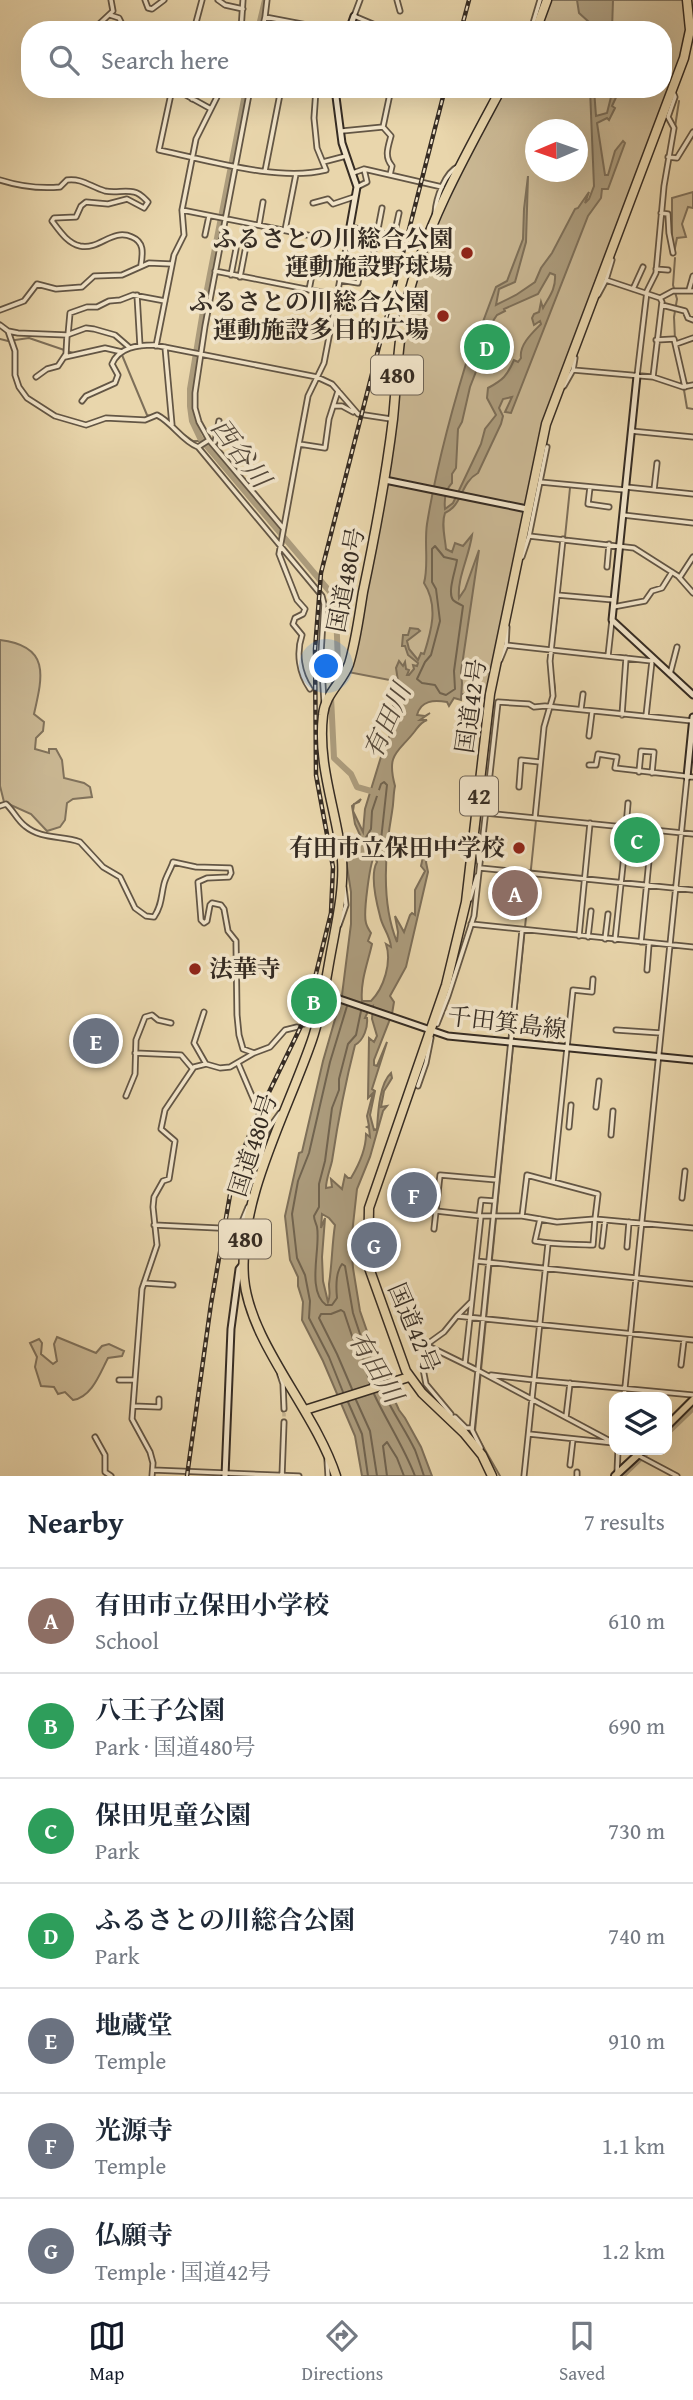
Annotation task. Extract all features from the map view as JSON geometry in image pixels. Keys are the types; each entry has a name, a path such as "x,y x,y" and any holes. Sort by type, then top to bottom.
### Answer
{"highway":[{"path":"537,21 547,0"},
{"name":"国道42号","path":"673,91 688,40 690,25 687,0"},
{"name":"国道480号","path":"336,1476 307,1409 272,1354 251,1310 246,1295 244,1251 254,1197 284,1109 313,1038 335,933 341,856 325,768 322,723 327,699 342,677 350,658 388,481 406,306 437,215 459,166 496,98"},
{"name":"国道42号","path":"492,1476 482,1455 452,1416 422,1393 408,1378 368,1265 367,1231 373,1192 446,985 466,902 495,666 539,453 554,401 670,98"},
{"path":"307,1409 408,1378"}],"main road":[{"path":"672,1421 693,1398"},
{"path":"616,1475 639,1455"}],"street":[{"path":"103,21 110,15 113,7 111,0"},
{"path":"145,0 148,8 152,9 164,0"},
{"path":"196,21 202,0"},
{"path":"218,0 225,5 243,9"},
{"path":"242,21 243,0"},
{"path":"263,21 268,0"},
{"path":"352,21 360,0"},
{"path":"397,0 400,11"},
{"path":"535,21 540,0"},
{"path":"110,15 120,21"},
{"path":"354,16 366,21"},
{"path":"264,17 285,21"},
{"path":"608,656 646,294 656,269 674,127 668,117 675,97 673,91"},
{"path":"170,98 159,149 265,171 297,173 326,170 317,148 314,98"},
{"path":"156,345 172,264 184,235 182,210 198,131 216,98"},
{"path":"248,98 215,271 195,408 209,440 283,529"},
{"path":"265,171 279,98"},
{"path":"310,689 299,668 302,635 293,624 295,618 303,614 305,609 297,600 280,560 280,544 309,396 324,363 356,196 357,187 340,131 336,98"},
{"path":"383,127 389,98"},
{"path":"192,99 211,109"},
{"path":"340,131 383,127"},
{"path":"383,127 391,136 387,151 392,166 390,175"},
{"path":"668,158 677,158 693,132"},
{"path":"323,162 346,156"},
{"path":"437,215 435,208 442,187 453,168 459,166"},
{"path":"353,173 364,169 442,187"},
{"path":"357,187 366,182 364,169"},
{"path":"285,230 297,173"},
{"path":"0,180 21,187 54,188 60,187 67,180 77,178 102,190 130,191 141,196 148,202 144,208 127,199 108,204 86,202 76,217 54,218 52,221 64,236 78,246 88,246 122,233 139,240 142,246 141,265"},
{"path":"313,203 328,199 333,204 356,196"},
{"path":"258,225 263,202"},
{"path":"373,255 382,208"},
{"path":"182,210 347,243"},
{"path":"350,227 394,236 399,213"},
{"path":"662,213 668,214 673,253"},
{"path":"205,235 209,215"},
{"path":"590,306 606,280 616,238"},
{"path":"231,275 236,249"},
{"path":"240,277 245,251"},
{"path":"340,280 358,284 362,261"},
{"path":"0,310 24,301 37,284 56,289 82,287 93,276 122,275 141,265 157,262 172,264"},
{"path":"309,290 314,264"},
{"path":"633,289 643,267"},
{"path":"656,269 668,270"},
{"path":"215,271 337,295"},
{"path":"606,280 660,298 673,291 691,290 693,276"},
{"path":"36,377 47,369 58,367 65,357 69,313 132,295 164,301"},
{"path":"137,295 140,346"},
{"path":"653,377 662,305 660,298"},
{"path":"662,305 685,311 688,318 693,320"},
{"path":"0,325 9,331 68,335 87,328 101,330 115,335 130,348"},
{"path":"9,331 15,351 15,375 19,387 27,398 55,416 86,425 106,418 145,420 156,414 198,447 324,599 321,690 327,699"},
{"path":"656,340 673,338 685,387"},
{"path":"676,344 693,338"},
{"path":"554,401 557,401 572,370 579,344 577,340"},
{"path":"82,401 86,396 115,383 118,375 112,364 114,358 130,348 156,345 317,377 332,384 358,414"},
{"path":"165,347 172,426"},
{"path":"65,357 105,348 122,352"},
{"path":"572,370 653,377 685,387 693,385"},
{"path":"299,444 325,448 338,391"},
{"path":"333,406 342,406 358,414 393,419"},
{"path":"215,442 219,421"},
{"path":"631,431 693,438"},
{"path":"198,447 209,440"},
{"path":"513,578 516,577 529,536 547,447"},
{"path":"654,490 657,463"},
{"path":"388,481 526,508"},
{"path":"540,482 693,494"},
{"path":"590,486 588,504 608,507"},
{"path":"623,515 693,523"},
{"path":"529,536 634,548 680,577 693,593"},
{"path":"535,818 544,727 553,688 550,663 563,539"},
{"path":"607,567 609,544"},
{"path":"680,577 693,557"},
{"path":"557,594 613,604 645,601 652,592 662,588 672,572"},
{"path":"495,666 498,666 506,645 508,619 505,616"},
{"path":"612,620 693,695"},
{"path":"506,645 653,660"},
{"path":"670,674 677,647"},
{"path":"622,715 625,658"},
{"path":"646,716 653,660"},
{"path":"581,710 583,694"},
{"path":"418,1086 426,1063 430,1030 448,996 471,924 480,868 498,702 622,715 693,719 690,777 681,833 625,1392"},
{"path":"589,736 592,712"},
{"path":"639,772 641,751 654,752 652,773"},
{"path":"589,765 596,765 598,754 617,757 615,768 690,777"},
{"path":"519,787 521,760 540,762"},
{"path":"615,940 628,803"},
{"path":"0,806 6,804 24,826 35,833 80,842 103,867 120,877 135,908 146,916 154,917 159,910 164,885 173,862 196,867 230,868 232,873 229,877 208,878 198,882 201,920 204,923 207,921 212,903 221,905 224,909 228,931 236,941 237,949 235,980 239,1035 243,1049 254,1053"},
{"path":"485,813 693,834"},
{"path":"579,936 590,823"},
{"path":"640,942 652,830"},
{"path":"466,902 470,900 480,868 475,833"},
{"path":"480,868 693,890"},
{"path":"588,937 590,911"},
{"path":"605,939 608,914"},
{"path":"471,924 693,947"},
{"path":"482,1455 482,1449 472,1434 472,1427 523,930"},
{"path":"646,970 649,943"},
{"path":"553,1182 573,990 592,992 593,979"},
{"path":"304,1024 315,1017 319,995 324,994"},
{"name":"千田箕島線","path":"324,994 451,1037 693,1060"},
{"path":"204,1012 194,1042 206,1063"},
{"path":"127,1096 135,1074 139,1028 145,1017 152,1015 158,1020 171,1023"},
{"path":"152,1476 153,1459 132,1422 144,1283 157,1245 154,1197 163,1181 169,1179 175,1141 162,1131 165,1110 192,1068 206,1063 225,1068 238,1063 270,1047 285,1030 297,1027"},
{"path":"616,1030 661,1033"},
{"path":"135,1053 181,1055 192,1068"},
{"path":"238,1063 267,1131"},
{"path":"596,1107 599,1081"},
{"path":"569,1127 572,1105"},
{"path":"258,1187 267,1131 284,1109"},
{"path":"611,1135 613,1111"},
{"path":"682,1198 685,1171"},
{"path":"434,1229 440,1175 498,1180"},
{"path":"522,1216 527,1175 598,1194 593,1245 535,1241 540,1219"},
{"path":"244,1251 240,1246 239,1229 254,1197"},
{"path":"465,1364 481,1200 495,1201"},
{"path":"436,1211 480,1216 522,1216 557,1222 595,1219 693,1228"},
{"path":"602,1247 605,1220"},
{"path":"627,1247 629,1222"},
{"path":"154,1225 239,1229"},
{"path":"524,1476 548,1244"},
{"path":"476,1261 693,1284"},
{"path":"225,1474 231,1329 239,1269 243,1264"},
{"path":"144,1283 173,1285"},
{"path":"426,1345 444,1332 472,1301"},
{"path":"457,1316 693,1340"},
{"path":"681,1365 684,1339"},
{"path":"426,1345 609,1440"},
{"path":"426,1345 424,1380 452,1416 467,1428 472,1427"},
{"path":"272,1354 283,1384 284,1409"},
{"path":"487,1375 625,1388 693,1398"},
{"path":"119,1380 135,1380"},
{"path":"566,1417 570,1383"},
{"path":"133,1406 159,1407 159,1399"},
{"path":"282,1476 284,1422"},
{"path":"529,1434 609,1443"},
{"path":"95,1437 105,1455 105,1472 111,1476"},
{"path":"570,1465 573,1439"},
{"path":"327,1450 328,1476"},
{"path":"616,1475 618,1455"},
{"path":"641,1455 677,1476"},
{"path":"153,1470 299,1476"}],"shaded area":[{"path":"549,0 685,0 688,28 683,54 672,83 672,21 541,21"},
{"path":"499,98 666,98 549,411 488,699 348,672 412,290 443,202"},
{"path":"693,192 693,208 688,207 682,224 686,237 677,238 675,248 672,247 672,198"},
{"path":"0,640 28,649 39,665 40,687 34,714 44,722 43,731 36,738 35,749 49,753 49,749 56,749 62,760 64,778 90,787 92,797 73,799 67,803 65,820 60,827 47,831 31,814 4,802 0,786"},
{"path":"57,1337 96,1353 102,1346 109,1344 124,1351 122,1356 108,1358 90,1389 80,1398 73,1400 65,1392 58,1394 54,1387 41,1386 35,1367 37,1357 30,1343 39,1339 42,1343 41,1354 53,1364 57,1361 54,1344"}],"water":[{"path":"577,0 613,0 612,21 588,21 579,13"},
{"name":"有田川","path":"590,98 595,98 596,116 607,113 611,98 616,98 612,106 615,108 609,120 607,118 597,123 605,175 608,175 615,151 623,141 625,143 608,189 602,189 601,198 588,216 511,413 505,412 512,397 503,399 499,408 503,416 501,424 478,473 468,482 455,505 445,513 443,526 446,549 452,552 455,543 463,546 472,535 459,598 479,550 461,672 461,700 454,698 449,706 447,702 437,701 422,706 417,715 425,716 430,713 420,720 427,720 395,754 392,767 395,786 386,877 388,911 397,942 395,916 404,932 410,915 415,915 415,890 425,871 421,866 424,852 431,847 426,862 428,872 406,967 390,996 394,1002 392,1014 374,1060 374,1065 377,1066 387,1042 372,1089 375,1091 370,1115 374,1130 377,1129 384,1084 391,1073 392,1078 384,1091 381,1107 387,1106 357,1189 351,1243 360,1311 368,1334 377,1348 381,1370 399,1410 421,1447 432,1476 362,1476 355,1436 302,1320 303,1302 298,1277 290,1260 285,1216 299,1153 302,1152 323,1061 342,995 351,924 351,892 346,860 348,852 360,835 355,824 352,806 354,804 353,811 363,832 365,809 391,733 394,689 398,681 396,668 399,661 403,666 405,662 409,675 414,669 413,665 417,666 418,663 408,655 405,646 402,646 403,635 408,635 410,628 420,631 407,641 409,649 418,660 421,653 424,654 429,637 432,610 429,592 424,583 427,524 436,478 473,341 478,335 496,287 507,281 523,239 527,182 526,242 515,282 499,289 496,305 535,282 575,209 589,192 585,203 589,199 594,186","holes":["550,273 555,275 549,297 543,308 541,302 539,312 532,318 534,325 540,321 541,324 524,344 521,358 518,362 514,360 504,377 488,388 487,398 496,415 485,429 481,444 453,503 445,509 446,495 456,468 458,429 470,387 489,338 489,327 504,309 538,294","374,857 377,862 374,880 377,903 391,947 386,944 387,967 380,989 371,1001 362,1001 363,979 372,944 368,941 371,933 365,918 367,888","373,1006 372,1019 377,1036 374,1042 369,1038 368,1098 373,1093 367,1116 370,1137 366,1134 360,1161 351,1178 345,1175 342,1189 331,1179 332,1187 326,1188 351,1060 355,1045 365,1033 365,1018","322,1214 335,1225 328,1302 323,1281 325,1218 321,1228"]}],"waterway":[{"name":"西谷川","path":"260,21 265,0"},
{"name":"西谷川","path":"244,98 190,389 192,421 200,438 331,593 336,608 338,665 331,697 334,758 351,774 357,787 378,793"},
{"path":"675,127 679,101"},
{"path":"675,258 675,339"},
{"path":"0,339 8,341 29,338 76,354"},
{"path":"82,354 107,350"},
{"path":"113,351 122,355 147,415 150,416"},
{"path":"639,375 640,364"},
{"path":"684,390 687,408 693,409"},
{"path":"176,429 193,441 202,441"},
{"path":"555,635 570,488"},
{"path":"552,669 555,689 552,704"},
{"path":"514,1034 536,820"},
{"path":"475,1431 513,1046"},
{"path":"672,1428 693,1408"},
{"path":"477,1436 500,1476"},
{"path":"622,1476 644,1455"}],"tunnel":[{"path":"284,1409 284,1422"}],"railway":[{"path":"463,21 469,0"},
{"path":"187,1476 211,1304 230,1195 254,1123 305,1018 331,913 333,867 316,775 315,649 321,573 443,98"}],"place":[{"name":"ふるさとの川総合公園 運動施設野球場","path":"467,253"},
{"name":"ふるさとの川総合公園 運動施設多目的広場","path":"443,316"},
{"name":"ふるさとの川総合公園","path":"487,347"},
{"name":"保田児童公園","path":"637,840"},
{"name":"有田市立保田中学校","path":"519,848"},
{"name":"有田市立保田小学校","path":"515,893"},
{"name":"法華寺","path":"195,969"},
{"name":"八王子公園","path":"314,1001"},
{"name":"地蔵堂","path":"96,1041"},
{"name":"光源寺","path":"414,1195"},
{"name":"仏願寺","path":"374,1245"}]}
